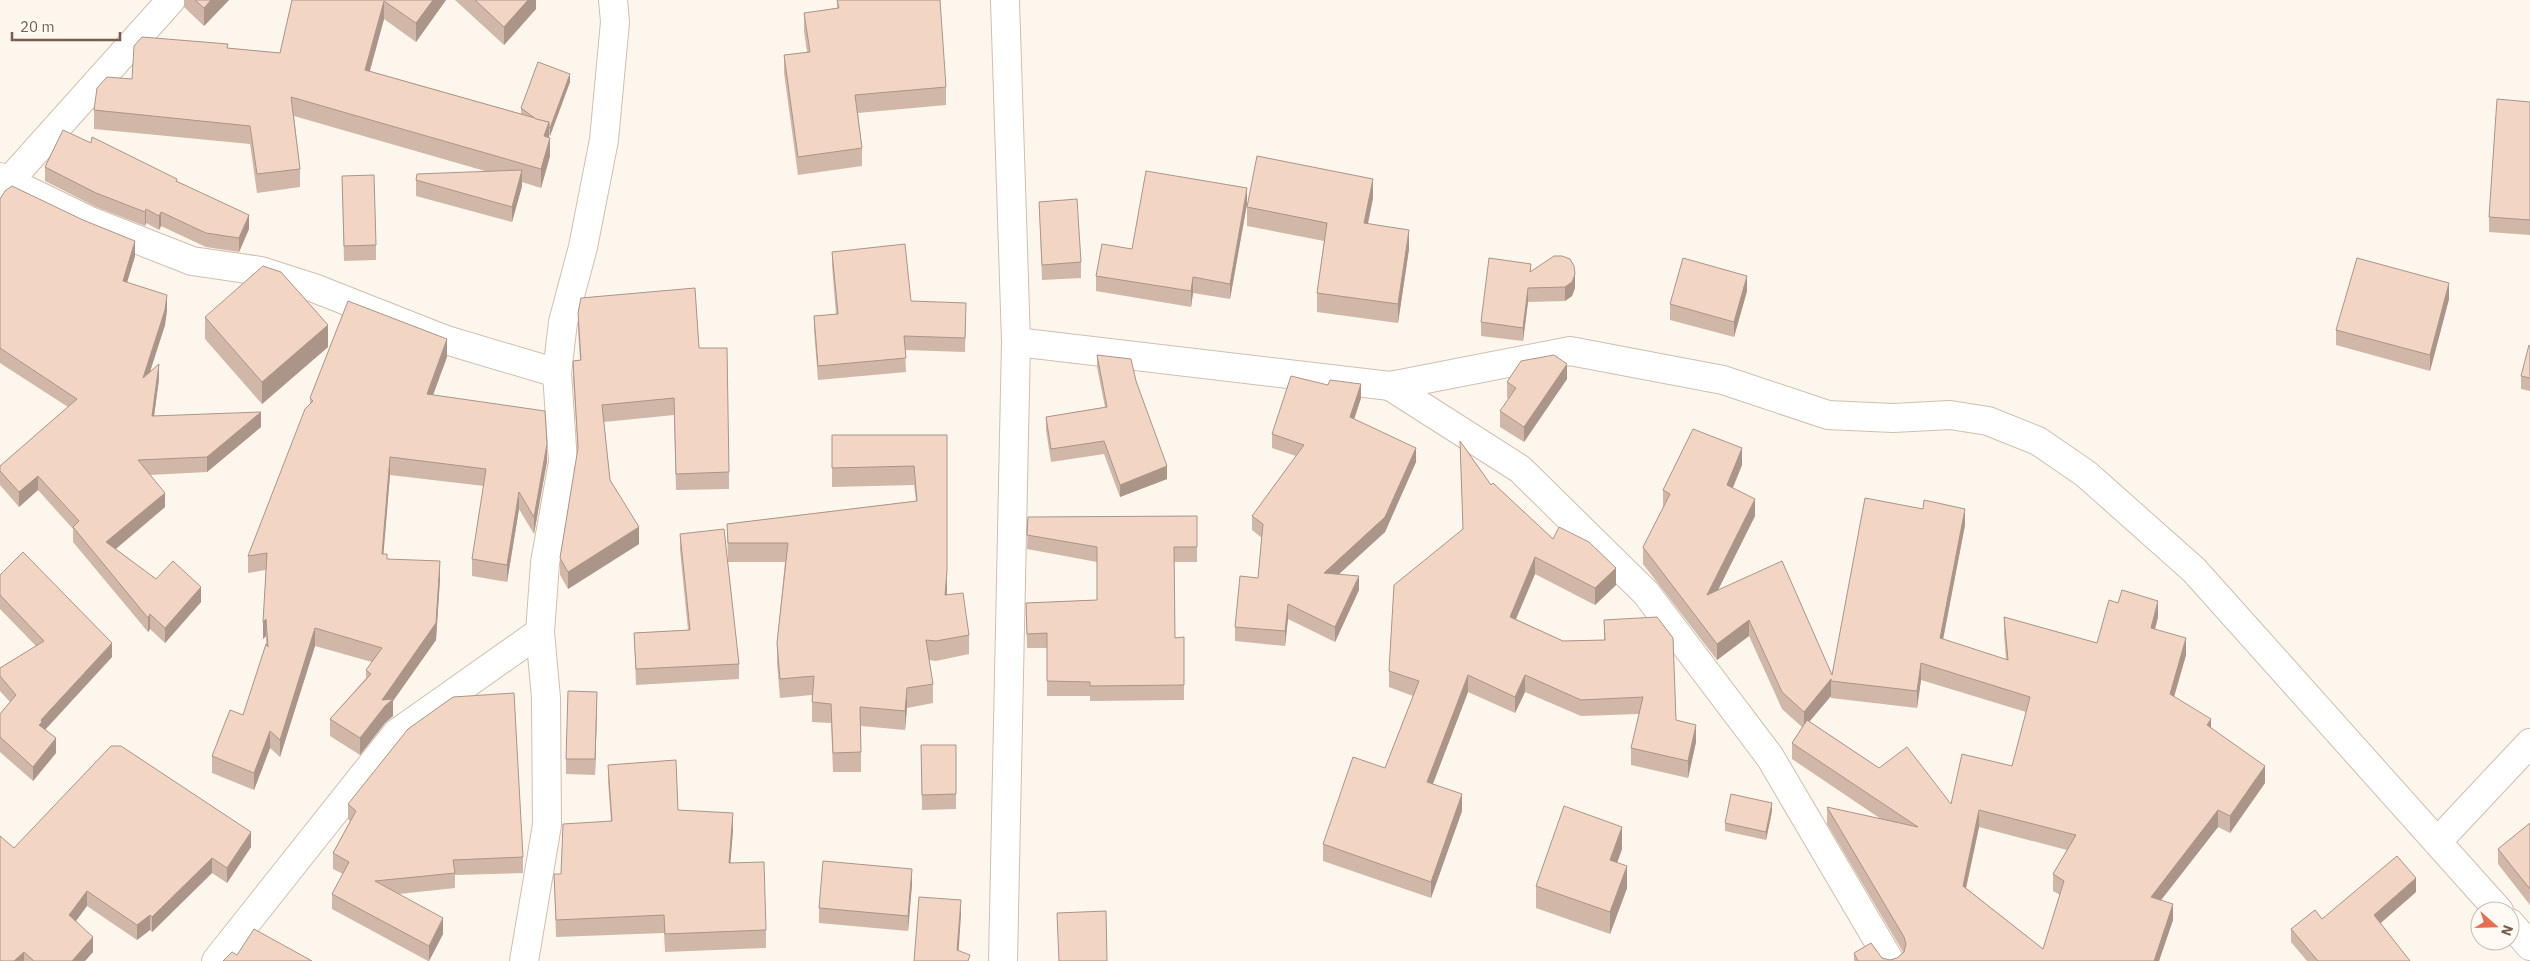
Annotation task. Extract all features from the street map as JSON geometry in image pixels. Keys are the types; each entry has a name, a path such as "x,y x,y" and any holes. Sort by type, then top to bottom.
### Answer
{"street":[{"path":"171,0 3,183 90,221 192,261 261,271 314,288 446,340 557,372"},
{"path":"524,961 547,825 546,698 540,632 545,563 563,462 557,372 563,322 583,247 604,140 615,22 613,0"},
{"path":"1002,961 1016,342 1006,0"},
{"path":"1016,342 1390,386 1570,351 1723,380 1828,415 1893,418 1950,415 1988,421 2038,441 2086,474 2194,570 2490,901"},
{"path":"1390,386 1520,469 1646,593 1770,757 1890,961"},
{"path":"216,961 397,733 540,632"},
{"path":"2438,842 2530,743"},
{"path":"2520,934 2530,946"}],"building":[{"path":"195,0 211,0 204,8"},
{"path":"292,0 433,0 416,23 384,1 365,70 549,122 544,136 550,138 541,169 291,97 300,169 257,174 250,126 94,110 97,88 107,77 132,79 134,46 142,37 228,44 227,48 280,53"},
{"path":"475,0 528,0 504,27"},
{"path":"837,0 940,0 946,87 855,95 862,148 798,157 784,55 810,52 804,13 839,8"},
{"path":"538,62 570,74 550,128 549,122 536,119 521,108"},
{"path":"2497,99 2530,102 2530,220 2489,217"},
{"path":"63,130 91,143 92,137 177,179 176,181 249,215 239,238 206,233 161,212 159,216 146,209 145,212 96,193 45,167"},
{"path":"1257,156 1373,179 1364,223 1409,230 1398,304 1317,293 1327,223 1247,207"},
{"path":"522,170 512,207 416,180 417,174"},
{"path":"1146,171 1247,188 1230,284 1193,277 1191,291 1096,276 1102,244 1132,249"},
{"path":"374,175 376,245 344,246 342,176"},
{"path":"12,186 83,220 135,241 123,281 167,295 165,310 143,378 159,364 152,416 261,412 207,457 138,460 165,493 106,542 156,579 173,561 201,587 165,628 150,614 148,618 73,527 79,521 38,476 19,492 0,471 0,466 77,399 0,348 0,199 5,191"},
{"path":"1077,199 1081,262 1042,265 1039,202"},
{"path":"905,244 911,301 966,303 965,338 904,336 906,358 818,366 814,316 838,314 832,252"},
{"path":"1554,256 1570,259 1574,266 1575,274 1572,282 1565,287 1528,288 1523,328 1481,322 1489,258 1531,264 1530,272"},
{"path":"1683,258 1747,276 1734,322 1670,304"},
{"path":"2357,258 2449,283 2430,355 2336,330"},
{"path":"263,266 281,272 328,325 262,382 205,317"},
{"path":"695,288 699,348 727,348 729,472 676,474 674,398 602,405 610,480 639,527 568,572 560,558 578,448 573,361 581,360 578,313 581,298"},
{"path":"348,301 447,339 427,394 545,411 547,444 534,517 519,492 507,565 472,559 486,469 390,457 382,554 387,554 387,559 440,561 436,623 382,700 393,699 385,706 360,738 330,719 371,674 366,670 382,648 315,628 280,740 270,731 254,773 212,756 230,710 243,715 266,644 268,647 266,619 263,622 267,553 248,556 305,409 313,401 310,398"},
{"path":"2530,346 2530,378 2521,376"},
{"path":"1097,355 1131,359 1136,381 1167,466 1120,485 1104,441 1051,449 1046,417 1107,407"},
{"path":"1554,355 1567,364 1524,427 1500,411 1516,388 1507,382 1521,361"},
{"path":"1291,376 1328,385 1330,380 1361,384 1350,417 1416,448 1385,517 1324,573 1359,576 1335,627 1288,604 1285,631 1235,627 1240,576 1258,578 1263,524 1252,516 1304,445 1272,434"},
{"path":"1693,429 1742,448 1727,485 1755,499 1707,595 1782,561 1832,675 1865,498 1923,509 1924,500 1965,509 1940,638 2008,660 2004,617 2097,643 2109,600 2118,603 2122,590 2158,601 2151,628 2186,638 2170,694 2211,719 2207,725 2265,766 2230,816 2218,810 2151,897 2173,904 2154,961 1858,961 1854,953 1871,943 1882,958 1890,960 1897,958 1904,952 1906,944 1904,937 1827,807 1918,827 1792,743 1807,720 1879,768 1907,747 1951,804 1962,754 2012,766 2030,697 1921,663 1917,691 1831,681 1831,679 1804,712 1782,692 1749,620 1717,644 1643,547 1670,494 1663,490","holes":["1979,810 2076,835 2053,874 2064,881 2043,949 1963,886"]},
{"path":"832,435 947,435 947,571 945,595 963,593 969,635 936,641 926,640 933,684 907,688 905,711 860,707 861,752 833,753 831,704 812,702 814,676 780,679 777,643 788,543 728,543 727,524 917,501 914,466 832,468"},
{"path":"1460,441 1491,485 1493,483 1553,539 1559,527 1589,542 1616,568 1595,588 1535,557 1510,617 1563,641 1605,640 1604,620 1657,617 1673,638 1676,720 1696,725 1688,761 1631,748 1643,697 1581,700 1525,675 1515,697 1468,675 1427,782 1462,794 1431,882 1323,844 1353,757 1385,768 1419,681 1389,671 1394,585 1463,529"},
{"path":"1197,516 1197,547 1174,547 1175,638 1184,637 1184,685 1090,686 1090,682 1047,681 1047,633 1027,634 1026,603 1097,600 1097,547 1027,535 1028,517"},
{"path":"724,529 739,664 636,669 634,633 690,630 680,534"},
{"path":"23,552 112,643 41,720 42,722 39,725 56,738 33,767 0,737 0,714 16,695 0,676 0,668 44,641 0,595 0,575"},
{"path":"568,691 597,692 595,759 566,759"},
{"path":"514,693 523,857 453,860 455,873 375,881 443,918 429,946 332,894 349,862 333,853 356,811 348,804 408,729 453,697"},
{"path":"921,745 956,745 956,794 922,795"},
{"path":"111,746 121,746 251,832 227,868 212,858 152,917 150,915 137,925 87,891 69,915 93,937 72,961 34,961 24,952 14,961 0,961 0,836 14,848"},
{"path":"676,760 678,810 733,813 729,863 764,862 766,930 665,934 664,915 556,920 554,874 561,874 563,824 612,821 608,765"},
{"path":"1731,794 1772,803 1766,832 1725,823"},
{"path":"1564,806 1622,827 1610,860 1627,866 1610,912 1536,886"},
{"path":"2530,823 2530,889 2498,849"},
{"path":"2397,856 2416,878 2374,915 2410,961 2318,961 2291,929 2315,910 2322,919"},
{"path":"823,861 912,869 908,916 819,908"},
{"path":"919,897 961,900 957,950 970,955 968,961 914,961"},
{"path":"1106,911 1107,961 1059,961 1057,913"},
{"path":"254,929 312,961 223,961 232,952 237,955"}]}
